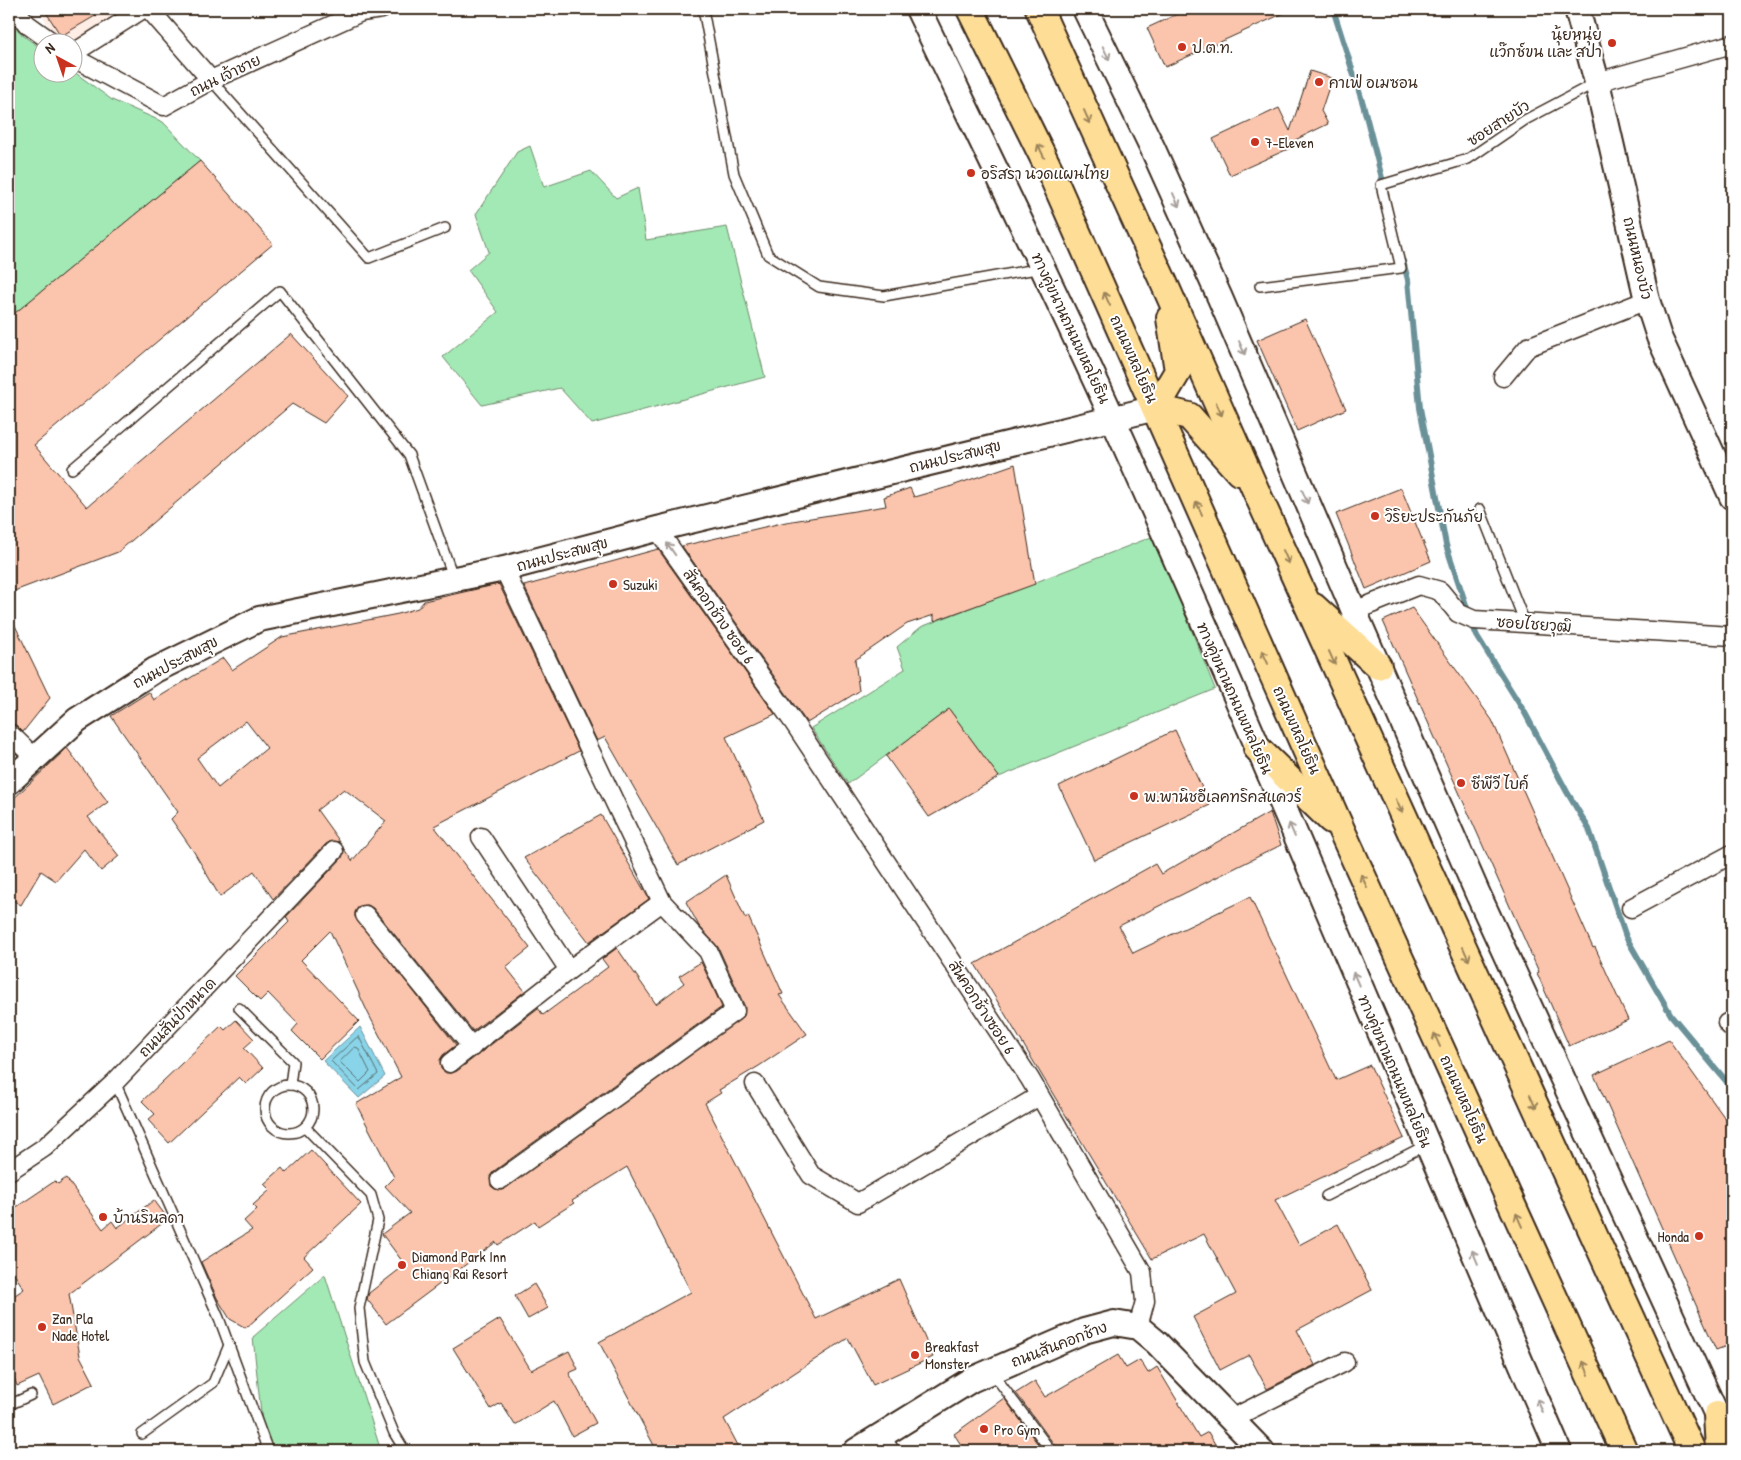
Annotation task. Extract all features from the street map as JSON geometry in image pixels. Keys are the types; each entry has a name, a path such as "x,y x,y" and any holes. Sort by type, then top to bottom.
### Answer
{"main road":[{"name":"ทางคู่ขนานถนนพหลโยธิน","path":"918,9 1112,418 1258,748 1559,1451"},
{"name":"ถนนพหลโยธิน","path":"970,9 1051,173 1341,830 1624,1451"},
{"path":"1039,9 1164,283 1304,598 1692,1451"},
{"path":"1085,9 1152,147 1220,298 1477,892 1732,1448"},
{"name":"ถนนหนองบัว","path":"1577,9 1597,82 1647,300 1659,337 1732,496"},
{"path":"1164,283 1178,371 1156,408 1189,416 1256,491"},
{"name":"ถนนประสพสุข","path":"9,782 77,720 155,670 259,620 504,569 1156,408"},
{"path":"1304,598 1378,666"},
{"path":"1258,748 1341,830"},
{"name":"ถนนสันคอกช้าง","path":"856,1451 890,1442 971,1380 991,1371 1084,1331 1114,1323 1138,1327"},
{"path":"1138,1327 1156,1342 1262,1451"},
{"path":"1717,1414 1718,1451"}],"street":[{"path":"15,9 27,24 38,32"},
{"path":"82,49 143,9"},
{"path":"149,9 211,80"},
{"name":"ถนน เจ้าชาย","path":"82,61 164,106 211,80 361,12 382,9"},
{"path":"1597,82 1732,44"},
{"path":"1503,377 1528,347 1647,300"},
{"name":"สันคอกช้าง ซอย 6","path":"658,530 780,703"},
{"path":"500,1180 735,1011 708,951 662,902 504,569"},
{"name":"ซอยไชยวุฒิ","path":"1354,611 1419,585 1440,591 1458,614 1474,620 1732,636"},
{"name":"สันคอกช้างซอย 6","path":"780,703 1039,1096 1142,1272 1145,1300 1138,1327"},
{"path":"9,733 36,758"},
{"path":"481,837 569,970"},
{"name":"ถนนสันป่าหนาด","path":"9,1171 45,1147 115,1082 334,851"},
{"path":"1631,908 1732,854"},
{"path":"450,1063 569,970 662,902"},
{"path":"365,915 472,1047"},
{"path":"755,1084 811,1176 858,1202 1039,1096"},
{"path":"1231,1419 1345,1362"}],"lane":[{"path":"703,9 734,174 768,255 819,287 884,296 1042,268"},
{"path":"211,80 369,258 444,228"},
{"name":"ซอยสายบัว","path":"1260,286 1401,268 1381,185 1468,160 1525,120 1597,82"},
{"path":"72,469 280,291 408,455 454,579"},
{"path":"1480,509 1525,623"},
{"path":"239,1008 293,1062 290,1085"},
{"path":"115,1082 219,1318 268,1451"},
{"path":"290,1085 300,1087 307,1092 314,1110 311,1120 306,1127 288,1134 270,1126 264,1108 267,1098 272,1091 281,1086 290,1085"},
{"path":"306,1127 371,1195 378,1220 359,1308 365,1362 394,1433 405,1451"},
{"path":"1326,1196 1426,1144"},
{"path":"142,1434 213,1383 229,1345"},
{"path":"991,1371 1051,1451"},
{"path":"9,1405 31,1395"}],"shaded area":[{"path":"38,9 126,9 82,37 82,32 52,32"}],"green space":[{"path":"9,17 21,34 32,42 32,82 82,82 82,78 112,100 163,122 200,161 9,318"},
{"path":"530,146 544,187 591,171 616,198 638,188 646,240 727,227 765,377 592,424 560,388 482,405 443,357 498,312 468,270 489,252 476,214 517,152"},
{"path":"1154,536 1215,689 999,777 949,709 848,784 811,728 905,669 897,647 921,627"},
{"path":"325,1275 381,1451 265,1451 253,1337"}],"water":[{"path":"360,1027 385,1076 359,1098 323,1061"}],"building":[{"path":"44,9 107,9 68,32 58,32"},
{"name":"ป.ต.ท.","path":"1188,9 1293,9 1165,67 1147,28"},
{"name":"7-Eleven","path":"1310,71 1332,78 1321,111 1328,124 1295,140 1297,145 1230,175 1213,139 1279,108 1290,131"},
{"path":"200,161 273,244 34,445 87,507 291,334 348,396 324,423 292,404 118,552 9,593 9,318"},
{"path":"1305,319 1346,409 1297,431 1257,340"},
{"path":"1015,464 1035,584 934,621 934,615 907,624 855,660 859,691 807,723 682,546 786,522 886,506 884,497 910,488 914,497"},
{"path":"1401,488 1431,561 1366,589 1336,514"},
{"path":"658,549 775,714 726,737 764,820 678,865 605,737 597,741 524,586"},
{"path":"499,584 579,751 434,826 530,948 506,967 525,991 473,1031 373,908 368,905 359,906 355,912 355,917 456,1045 443,1055 440,1060 441,1069 446,1073 457,1071 538,1008 543,1015 608,967 602,959 617,948 656,1004 684,983 679,976 701,962 722,1007 494,1171 490,1176 491,1186 502,1190 744,1016 745,1007 718,947 699,926 686,902 726,875 745,918 748,916 783,994 779,995 807,1034 719,1090 721,1093 705,1103 816,1319 899,1279 933,1357 873,1385 848,1338 724,1419 741,1451 657,1451 599,1342 691,1292 627,1167 572,1201 574,1203 538,1226 535,1221 498,1245 496,1242 386,1324 367,1299 369,1293 405,1265 382,1234 410,1213 385,1186 394,1177 356,1104 401,1077 368,1013 330,931 301,960 359,1021 320,1059 292,1031 298,1024 268,993 260,1001 235,976 289,922 286,917 342,858 344,849 352,861 386,821 344,789 317,810 340,842 331,841 326,844 273,899 254,871 220,897 194,852 171,819 178,812 111,716 149,692 154,700 223,658 232,670 282,637 398,614 418,608 424,601","holes":["246,721 267,748 218,788 197,758"]},
{"path":"1412,608 1492,720 1593,948 1595,947 1628,1020 1569,1046 1537,973 1539,972 1383,621"},
{"path":"9,613 50,698 23,732 16,725 9,723"},
{"path":"949,709 999,777 929,817 886,756"},
{"name":"พ.พานิชอีเลคทริคสแควร์","path":"1175,730 1210,805 1094,860 1059,786"},
{"path":"67,748 108,802 88,817 119,856 101,871 84,849 56,881 41,871 21,905 9,898 9,803"},
{"path":"1270,812 1281,845 1119,926 1133,953 1250,897 1336,1080 1370,1065 1404,1138 1275,1200 1299,1245 1338,1224 1372,1290 1297,1330 1315,1365 1267,1389 1249,1355 1220,1370 1193,1317 1236,1294 1204,1234 1152,1259 975,964 1155,864 1161,874"},
{"path":"601,815 649,899 589,942 524,858"},
{"path":"236,1020 254,1039 244,1048 263,1068 246,1084 239,1077 169,1143 148,1120 155,1114 142,1101 221,1026 225,1030"},
{"name":"Honda","path":"1669,1040 1732,1128 1732,1344 1716,1350 1594,1075"},
{"path":"311,1150 361,1204 304,1257 313,1267 246,1328 230,1319 217,1298 201,1262 252,1230 244,1221 257,1209 253,1205 270,1190 264,1184 282,1168 286,1173"},
{"path":"66,1178 103,1229 112,1221 117,1228 154,1200 168,1219 69,1294 80,1356 94,1383 53,1404 39,1376 17,1386 9,1362 9,1299 24,1289 9,1266 9,1212 55,1181 58,1184"},
{"path":"534,1284 548,1308 528,1319 515,1296"},
{"path":"500,1319 531,1370 569,1351 578,1369 569,1373 596,1423 572,1436 554,1401 515,1425 501,1403 491,1409 453,1348"},
{"path":"1118,1355 1126,1368 1140,1360 1148,1373 1157,1367 1199,1437 1208,1432 1219,1451 1057,1451 1016,1393 1035,1381 1045,1397"},
{"path":"1004,1398 1043,1451 965,1451 954,1434"}],"waterway":[{"path":"1333,9 1363,104 1384,186"},
{"path":"1403,261 1408,280 1420,408 1446,545 1467,608"},
{"path":"1473,626 1477,636 1525,713 1589,829 1626,937 1671,1015 1732,1088"}],"place":[{"name":"นุ้ยหนุ่ย แว๊กซ์ขน และ สปา","path":"1612,43"},
{"name":"ป.ต.ท.","path":"1182,47"},
{"name":"คาเฟ่ อเมซอน","path":"1319,82"},
{"name":"7-Eleven","path":"1255,142"},
{"name":"อริสรา นวดแผนไทย","path":"971,173"},
{"name":"วิริยะประกันภัย","path":"1375,516"},
{"name":"Suzuki","path":"613,584"},
{"name":"ซีพีวี ไบค์","path":"1461,783"},
{"name":"พ.พานิชอีเลคทริคสแควร์","path":"1134,796"},
{"name":"บ้านรินลดา","path":"103,1217"},
{"name":"Honda","path":"1699,1236"},
{"name":"Diamond Park Inn Chiang Rai Resort","path":"402,1265"},
{"name":"Zan Pla Nade Hotel","path":"42,1327"},
{"name":"Breakfast Monster","path":"915,1355"},
{"name":"Pro Gym","path":"984,1429"}]}
